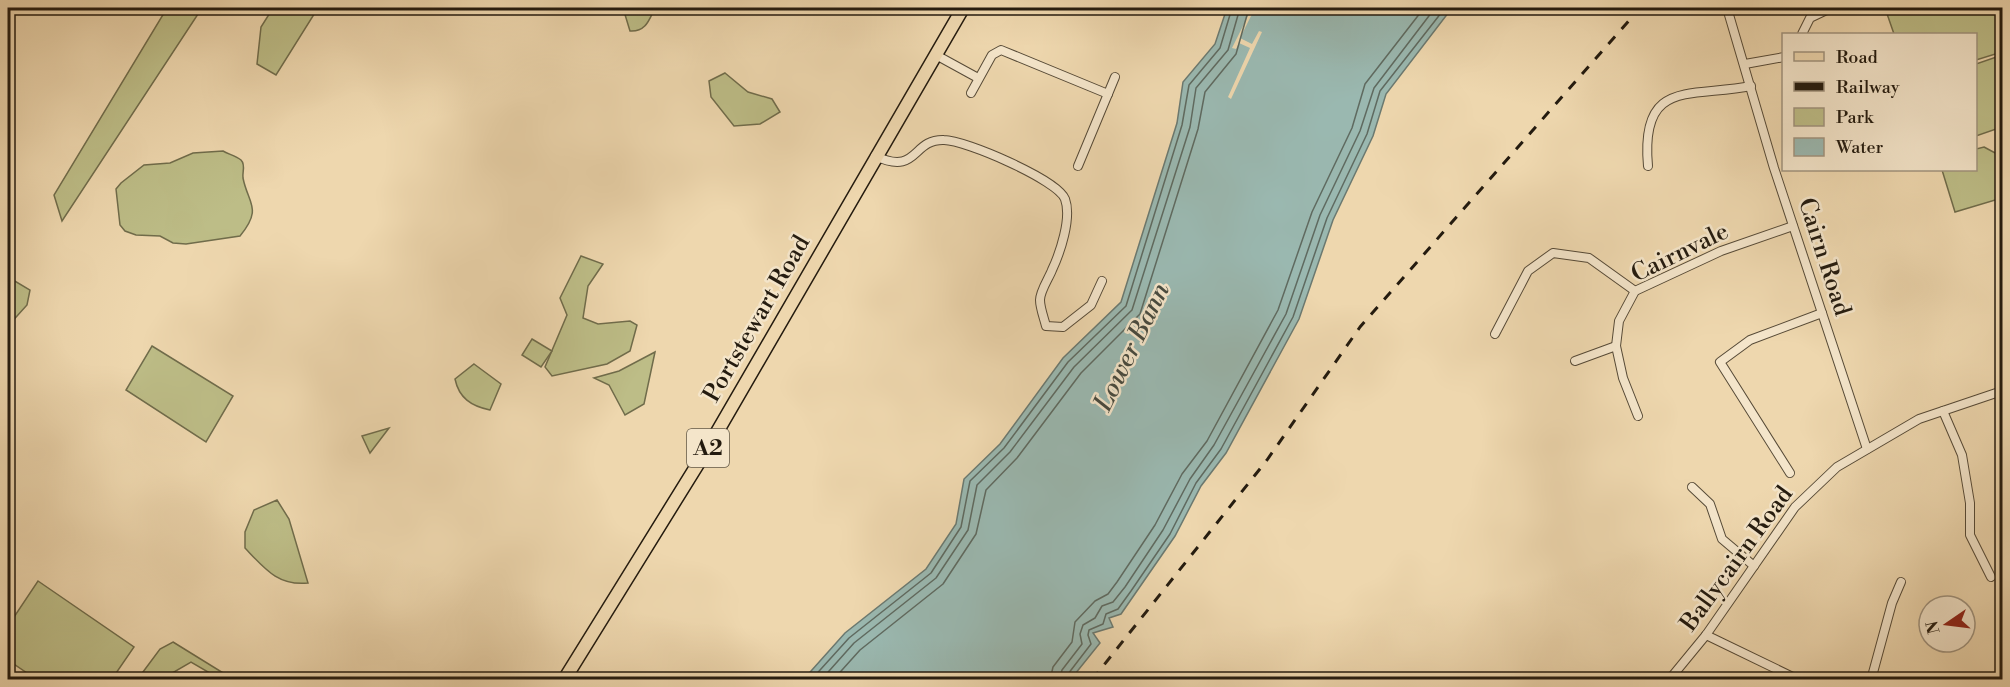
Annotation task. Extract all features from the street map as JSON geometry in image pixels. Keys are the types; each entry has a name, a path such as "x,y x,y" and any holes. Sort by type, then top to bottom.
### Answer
{"main road":[{"name":"Portstewart Road","path":"564,680 709,446 875,156 963,8"}],"street":[{"name":"Cairn Road","path":"1727,8 1774,168 1867,449"},
{"path":"1802,33 1810,18 1831,8"},
{"path":"971,93 992,55 1005,51 1108,94"},
{"path":"936,55 978,78"},
{"path":"1745,64 1782,57"},
{"path":"1078,166 1115,77"},
{"path":"1648,166 1647,129 1654,114 1665,102 1679,94 1695,91 1751,86"},
{"path":"875,156 894,164 907,162 923,147 942,140 964,142 1053,183 1065,198 1066,216 1058,259 1040,298 1046,326 1063,327 1091,305 1102,281"},
{"path":"1774,168 1782,166"},
{"name":"Cairnvale","path":"1638,416 1623,378 1616,346 1619,321 1635,291 1721,251 1793,226"},
{"path":"1495,334 1528,271 1553,253 1589,258 1635,291"},
{"path":"1790,473 1720,362 1750,340 1822,313"},
{"path":"1575,362 1616,346"},
{"name":"Ballycairn Road","path":"1669,680 1706,635 1795,507 1837,467 1919,419 2002,391"},
{"path":"1943,411 1962,455 1970,503 1970,535 1991,577"},
{"path":"1692,487 1710,504 1722,540 1754,566"},
{"path":"1871,680 1892,603 1901,582"},
{"path":"1706,635 1799,680"}],"green space":[{"path":"167,8 202,8 62,221 54,195"},
{"path":"273,8 318,8 276,75 257,64 261,27"},
{"path":"623,8 655,8 649,21 640,30 630,31"},
{"path":"1885,8 2002,8 2002,52 1977,60 1977,33 1894,33"},
{"path":"2002,55 2002,127 1977,136 1977,64"},
{"path":"725,73 748,92 772,99 780,112 760,124 734,126 711,97 709,81"},
{"path":"1984,147 1999,155 2002,168 2002,198 1955,212 1942,171 1977,171 1977,149"},
{"path":"223,151 241,160 244,166 245,187 252,206 251,219 240,236 186,244 173,243 160,236 136,235 125,231 120,225 116,189 144,165 170,163 193,153"},
{"path":"581,256 603,264 588,286 583,318 598,324 630,321 637,325 630,351 607,364 552,376 545,367 567,315 560,298"},
{"path":"8,277 30,290 27,305 8,326"},
{"path":"532,339 552,351 541,367 522,355"},
{"path":"152,346 233,396 206,442 126,390"},
{"path":"655,352 644,404 625,415 609,385 594,378 619,371"},
{"path":"474,364 501,384 490,410 467,400 457,386 455,379"},
{"path":"389,428 370,453 362,436"},
{"path":"277,500 289,519 308,583 288,582 280,579 245,548 245,532 254,510"},
{"path":"38,581 134,647 112,679 36,679 8,660 8,626"},
{"path":"173,642 233,679 220,679 191,662 162,679 140,676 160,649"}],"water":[{"name":"Lower Bann","path":"1227,8 1452,8 1386,94 1373,136 1333,220 1299,319 1226,453 1201,486 1175,536 1121,614 1109,618 1113,627 1093,633 1100,643 1071,679 803,680 845,633 926,569 956,524 964,479 1000,444 1063,358 1121,302 1177,123 1183,82 1215,44"}],"pier":[{"path":"1252,8 1255,8 1240,38 1252,44 1259,31 1262,32 1231,99 1228,97 1250,48 1239,43 1236,49 1232,48"}],"railway":[{"path":"1092,680 1267,460 1360,327 1640,8"}]}
